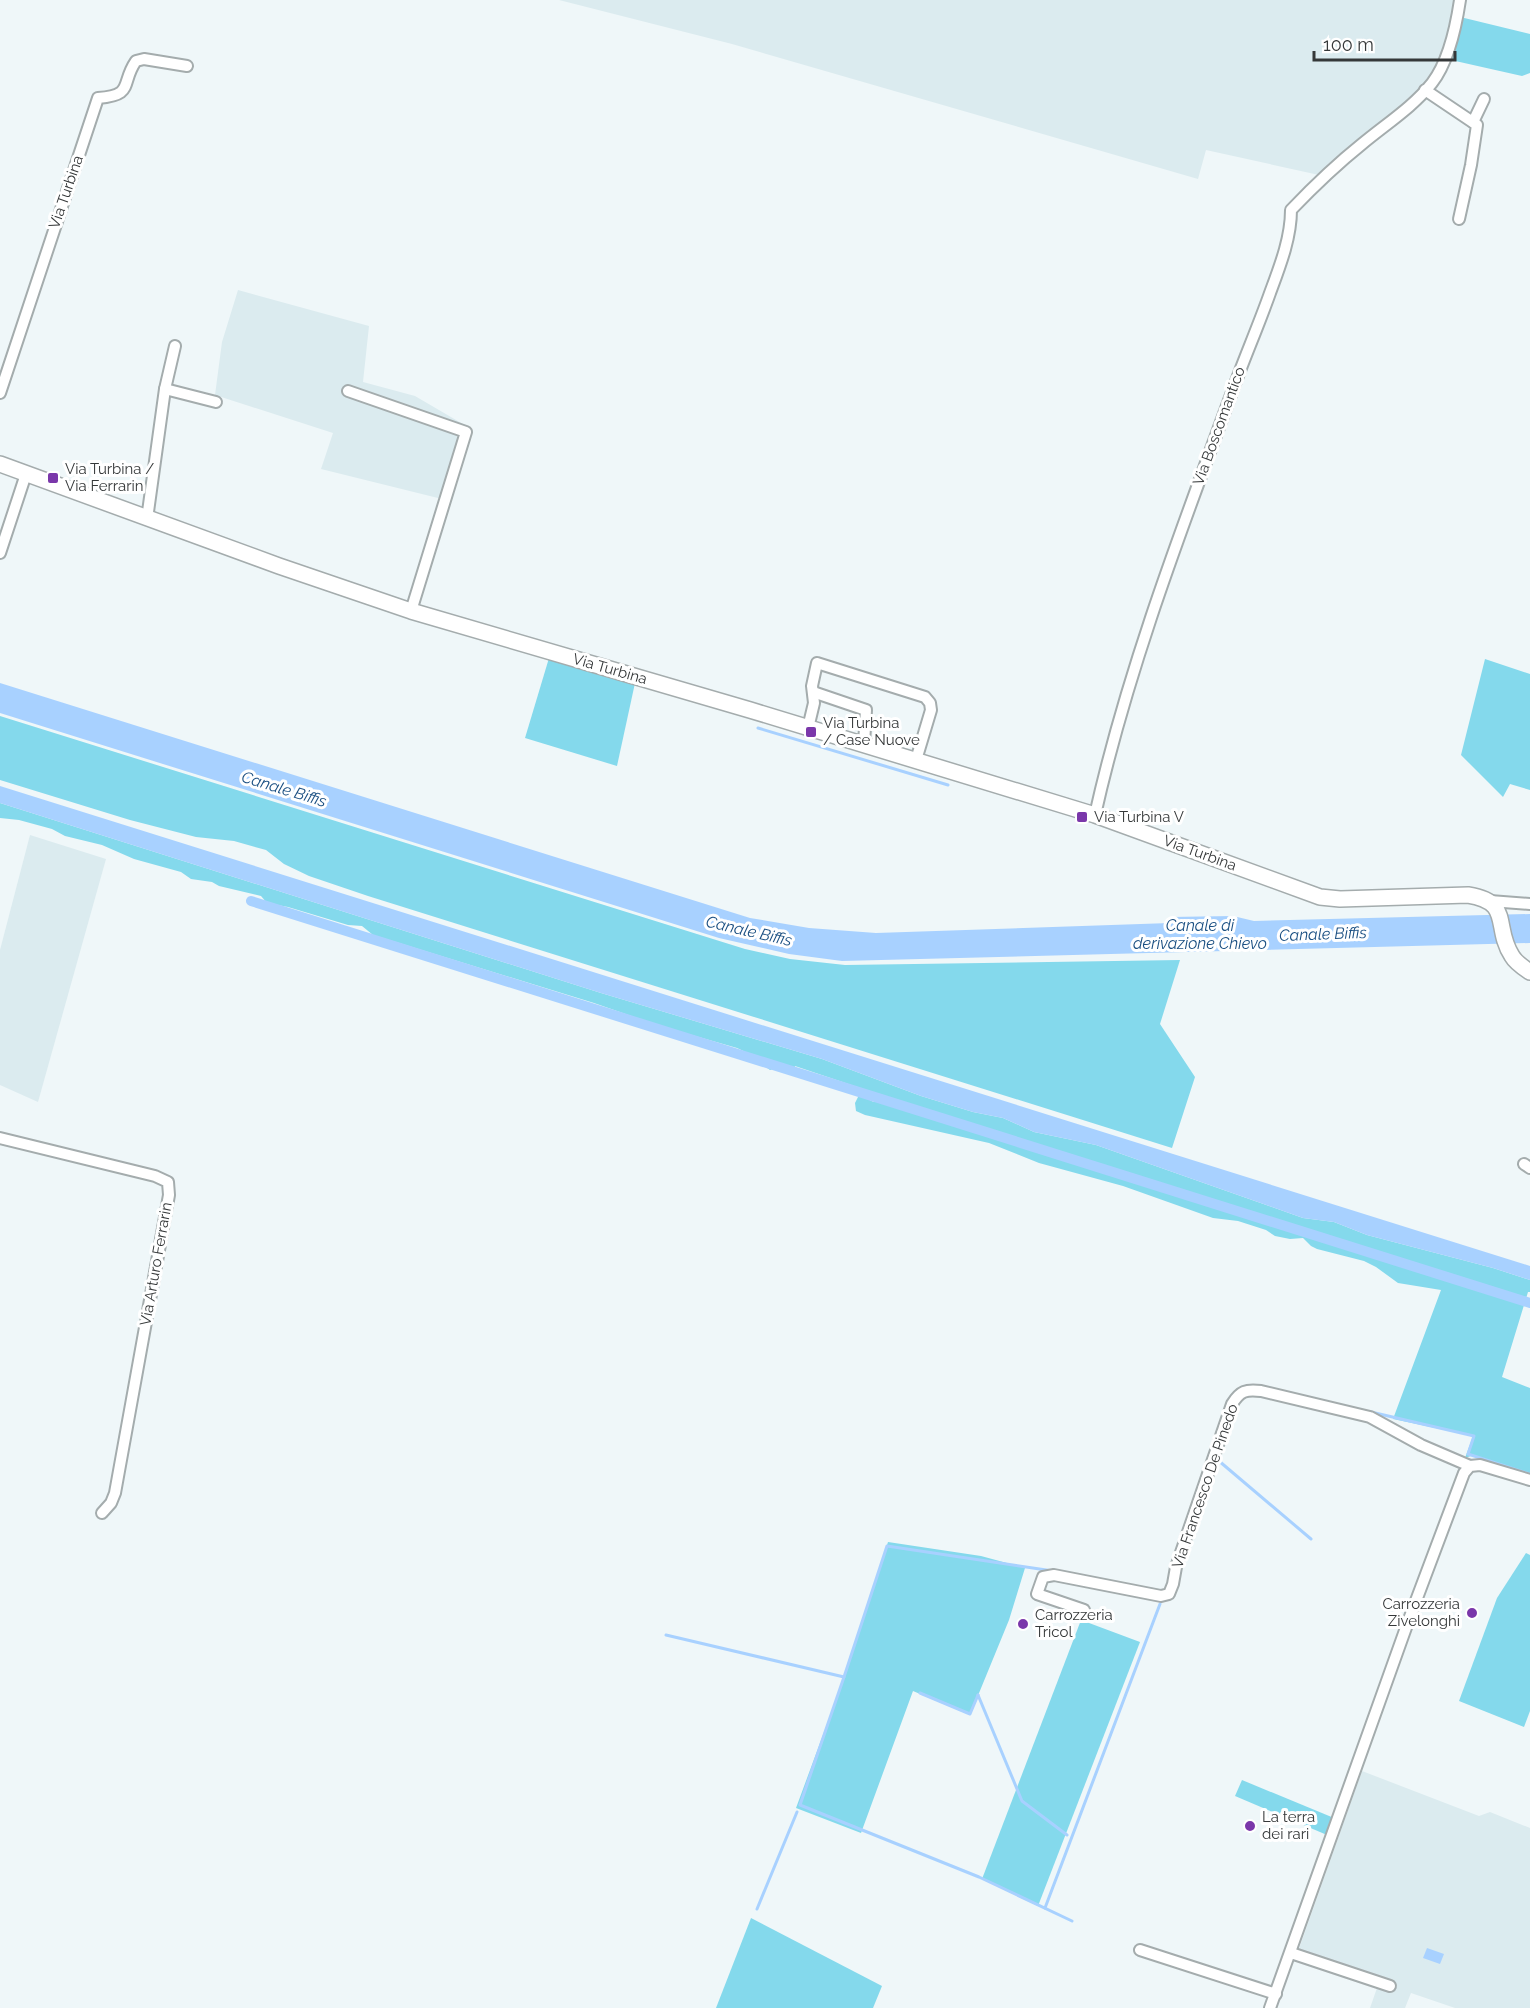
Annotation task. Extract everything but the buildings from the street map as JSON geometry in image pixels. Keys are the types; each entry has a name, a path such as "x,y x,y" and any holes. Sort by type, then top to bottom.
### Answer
{"street":[{"name":"Via Boscomantico","path":"1095,815 1108,758 1164,578 1278,272 1291,228 1291,210 1333,168 1414,102 1433,81 1446,57 1460,0"},
{"name":"Via Turbina","path":"0,393 98,99 119,95 124,90 131,67 136,61 144,59 187,66"},
{"path":"1425,90 1477,124 1459,219"},
{"path":"1473,122 1484,99"},
{"path":"147,519 165,389 175,346"},
{"path":"165,389 216,402"},
{"path":"348,391 466,432 411,611"},
{"name":"Via Turbina","path":"0,464 147,519 411,611 864,744 1095,815 1320,897 1468,896 1484,898 1493,904 1530,904"},
{"path":"0,553 26,474"},
{"path":"808,728 814,703 812,686 817,663 925,697 930,703 931,710 916,760"},
{"path":"813,692 866,710 864,744"},
{"path":"1493,904 1513,959 1530,972"},
{"name":"Via Arturo Ferrarin","path":"0,1138 155,1176 168,1182 169,1195 115,1493 111,1503 102,1513"},
{"name":"Via Francesco De Pinedo","path":"1084,1610 1037,1594 1043,1577 1054,1575 1161,1596 1169,1594 1176,1567 1232,1404 1239,1393 1245,1390 1261,1391 1370,1416 1420,1445 1470,1466 1480,1465 1530,1480"},
{"path":"1270,2008 1408,1622 1464,1473 1470,1466"},
{"path":"1140,1950 1276,1994"},
{"path":"1291,1953 1390,1986"}],"shaded area":[{"path":"559,0 1454,0 1451,24 1440,60 1416,94 1319,175 1206,150 1198,179 732,44"},
{"path":"1452,15 1530,34 1530,73 1522,76 1442,58"},
{"path":"238,290 369,326 363,382 415,396 468,427 442,499 321,469 333,433 215,395 222,342"},
{"path":"549,658 635,683 617,766 525,738"},
{"path":"1485,659 1530,674 1530,790 1510,784 1503,797 1461,755"},
{"path":"0,716 745,949 790,959 845,965 1180,960 1160,1024 1195,1077 1172,1148 368,896 309,876 284,864 266,850 234,841 196,837 130,820 0,780"},
{"path":"0,803 601,993 822,1059 921,1096 973,1112 1003,1118 1034,1132 1096,1145 1303,1218 1334,1222 1367,1235 1530,1280 1530,1292 1528,1292 1502,1377 1530,1388 1530,1474 1471,1456 1465,1458 1473,1436 1393,1419 1441,1290 1398,1283 1364,1261 1317,1249 1303,1238 1290,1239 1275,1236 1266,1230 1238,1221 1213,1218 1123,1186 1039,1163 989,1143 865,1115 856,1111 855,1103 858,1097 866,1097 874,1102 884,1100 878,1094 795,1066 794,1070 783,1072 779,1067 770,1070 751,1055 737,1048 373,935 362,926 348,925 267,903 261,896 219,886 212,882 191,879 181,872 134,859 102,845 65,836 52,829 19,820 0,818"},
{"path":"30,835 106,859 38,1102 0,1085 0,950"},
{"path":"888,1542 981,1556 1025,1568 1009,1620 970,1715 913,1691 861,1833 796,1808 844,1678"},
{"path":"1526,1553 1530,1555 1530,1711 1524,1727 1459,1701 1497,1598"},
{"path":"1081,1620 1140,1642 1038,1906 982,1879"},
{"path":"1362,1771 1479,1816 1490,1812 1530,1828 1530,2008 1455,2008 1411,1993 1405,2008 1370,2008 1377,1988 1296,1957"},
{"path":"1242,1780 1334,1818 1327,1835 1235,1796"},
{"path":"751,1918 882,1986 873,2008 716,2008"}],"water":[{"name":"Canale di derivazione Chievo","path":"0,683 750,918 809,928 876,933 1170,923 1170,917 1233,916 1254,921 1530,914 1530,943 842,961 789,954 719,938 0,713"},
{"path":"0,786 1530,1266 1530,1280 1367,1235 1334,1222 1303,1218 1096,1145 1034,1132 1003,1118 973,1112 921,1096 822,1059 601,993 0,803"},
{"path":"1427,1948 1444,1954 1440,1964 1423,1958"}],"waterway":[{"path":"758,728 948,785"},
{"path":"251,901 1530,1303"},
{"path":"1371,1412 1474,1436 1468,1454 1530,1474"},
{"path":"1219,1461 1311,1539"},
{"path":"666,1635 844,1677 887,1546 1053,1571"},
{"path":"1045,1908 1160,1604"},
{"path":"844,1677 800,1805 979,1877 1072,1921"},
{"path":"920,1693 970,1714 978,1695"},
{"path":"978,1695 1022,1801 1067,1835"},
{"path":"757,1909 797,1812"}],"place":[{"name":"Via Turbina / Via Ferrarin","path":"53,478"},
{"name":"Via Turbina / Case Nuove","path":"811,732"},
{"name":"Via Turbina V","path":"1082,817"},
{"name":"Carrozzeria Zivelonghi","path":"1472,1613"},
{"name":"Carrozzeria Tricol","path":"1023,1624"},
{"name":"La terra dei rari","path":"1250,1826"}],"water label":[{"name":"Canale Biffis","path":"284,789"},
{"name":"Canale Biffis","path":"749,931"},
{"name":"Canale Biffis","path":"1323,934"}]}
